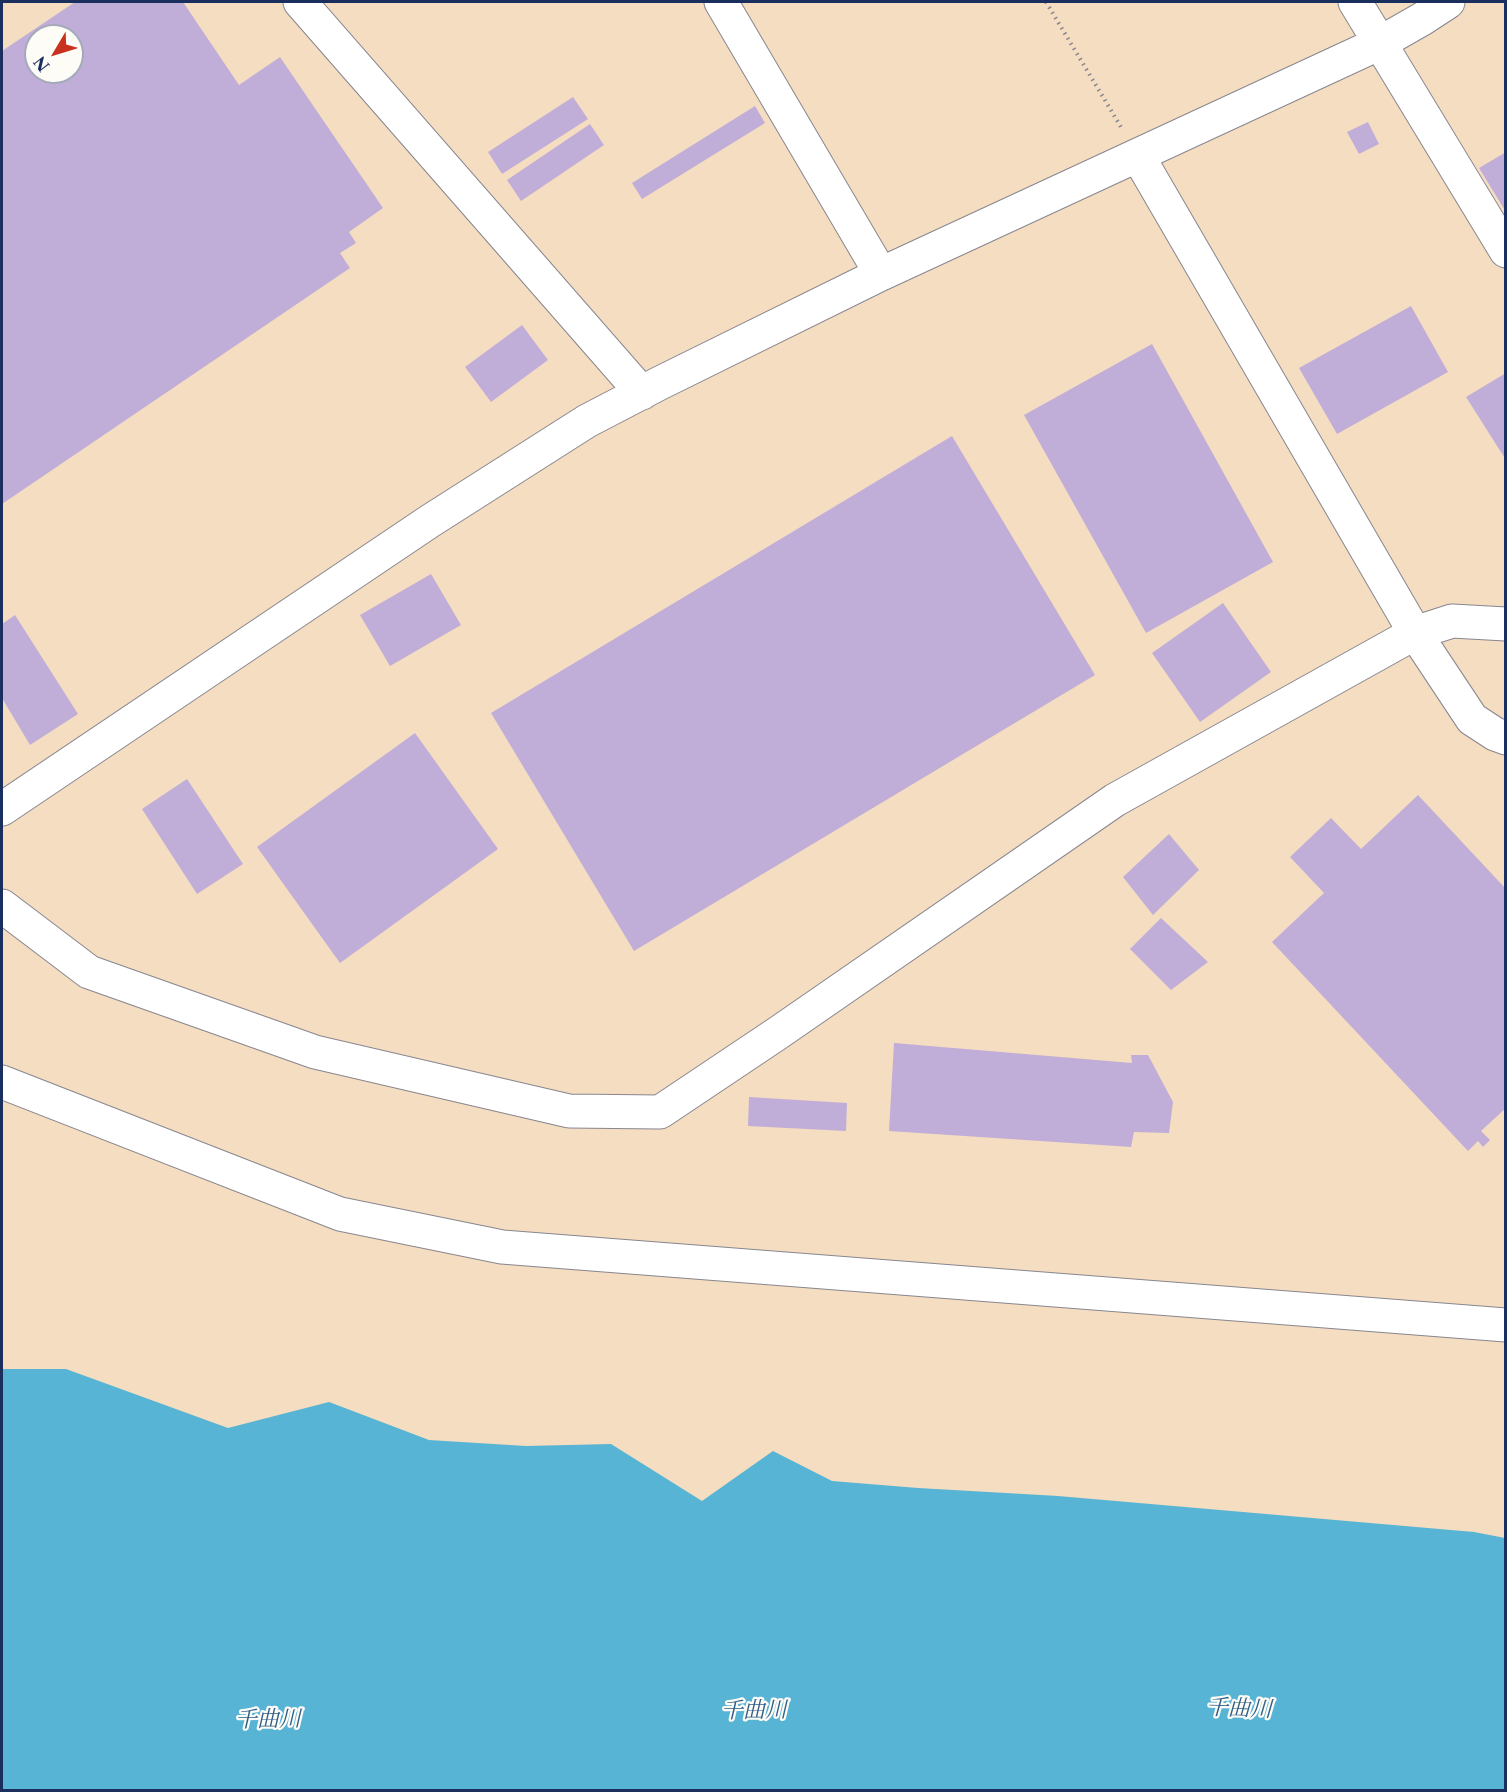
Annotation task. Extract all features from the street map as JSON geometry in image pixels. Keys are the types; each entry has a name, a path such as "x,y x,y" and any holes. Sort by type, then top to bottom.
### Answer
{"street":[{"path":"300,2 642,393"},
{"path":"721,2 881,274"},
{"path":"1355,2 1506,251"},
{"path":"2,809 430,521 587,421 881,274 1380,43 1448,2"},
{"path":"1138,156 1416,633 1472,719 1495,734 1506,738"},
{"path":"2,906 89,972 315,1052 569,1111 660,1112 1115,800 1416,633 1452,621 1506,624"},
{"path":"2,1082 340,1214 502,1247 1506,1325"}],"path":[{"path":"1046,2 1138,156"}],"water":[{"name":"千曲川","path":"2,1369 66,1369 228,1428 329,1402 429,1440 526,1446 611,1444 702,1501 773,1451 832,1481 1058,1496 1474,1532 1505,1538 1505,1790 2,1790"}],"building":[{"path":"75,2 183,2 239,85 280,57 383,208 349,232 356,243 340,253 350,268 2,504 2,51 24,36 24,84 84,84 84,24 42,24"},
{"path":"573,97 588,119 502,174 488,152"},
{"path":"755,106 765,123 642,199 632,183"},
{"path":"1368,122 1379,144 1359,154 1347,132"},
{"path":"590,124 604,145 521,201 507,180"},
{"path":"1506,152 1506,212 1479,168"},
{"path":"1411,306 1448,372 1337,434 1299,368"},
{"path":"522,325 548,360 491,402 465,367"},
{"path":"1152,344 1273,562 1146,633 1024,415"},
{"path":"1506,373 1506,460 1466,397"},
{"path":"952,436 1095,675 634,951 491,713"},
{"path":"431,574 461,625 390,666 360,615"},
{"path":"1223,603 1271,672 1200,722 1152,653"},
{"path":"15,615 78,714 30,745 2,698 2,624"},
{"path":"415,733 498,849 340,963 257,847"},
{"path":"187,779 243,864 197,894 142,809"},
{"path":"1418,795 1506,889 1506,1108 1481,1131 1490,1140 1483,1147 1478,1141 1468,1151 1272,942 1324,893 1290,857 1331,818 1361,849"},
{"path":"1169,834 1199,870 1153,915 1123,877"},
{"path":"1161,918 1208,962 1171,990 1130,949"},
{"path":"894,1043 1132,1063 1131,1055 1148,1055 1173,1102 1169,1133 1134,1132 1131,1147 889,1131"},
{"path":"749,1097 847,1103 846,1131 748,1126"}]}
